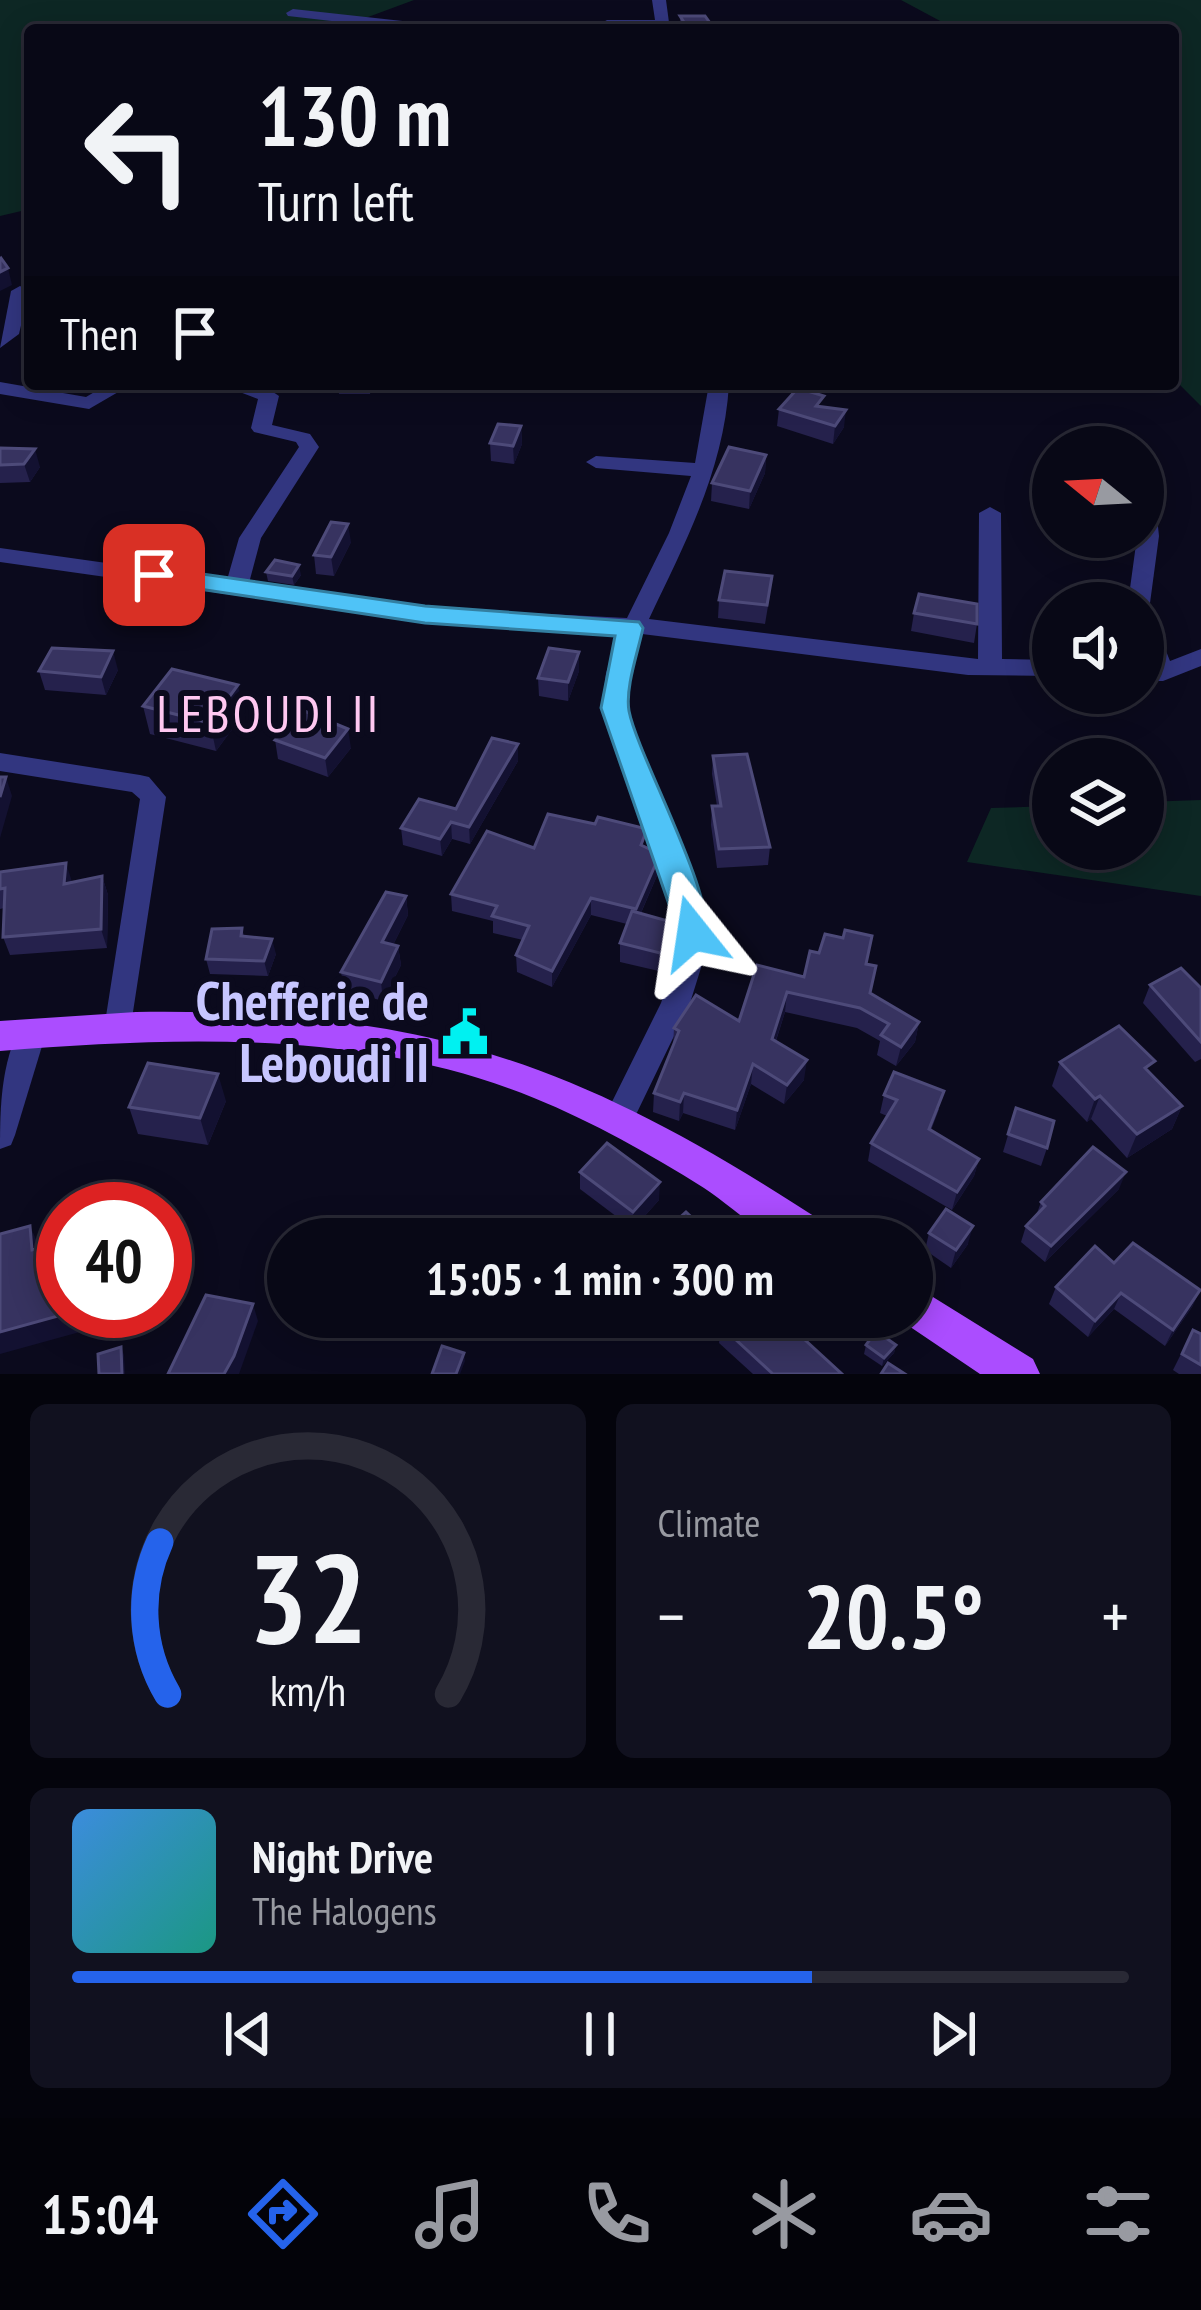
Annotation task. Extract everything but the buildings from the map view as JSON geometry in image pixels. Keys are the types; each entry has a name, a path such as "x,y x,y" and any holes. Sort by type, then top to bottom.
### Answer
{"main road":[{"path":"15,1035 118,1029 293,1031 393,1044 481,1063 618,1120 780,1218"},
{"path":"933,1318 1018,1374"}],"street":[{"path":"293,13 393,24"},
{"path":"608,23 622,24"},
{"path":"13,337 20,290"},
{"path":"0,388 89,403 112,390"},
{"path":"237,586 250,538 309,447 303,438 260,428 269,396 249,390"},
{"path":"618,1120 681,985 693,933 686,897 614,708 629,628 674,544 700,470 718,390"},
{"path":"596,462 700,470"},
{"path":"990,513 990,669"},
{"path":"0,555 425,615 670,628 990,669 1032,668"},
{"path":"1164,669 1201,657"},
{"path":"0,762 140,784 153,797 118,1029"},
{"path":"0,1135 15,1035"}],"green space":[{"path":"0,0 414,0 349,24 24,24 24,210 0,216"},
{"path":"901,0 1201,0 1201,406 1179,384 1179,24 946,24"},
{"path":"1201,800 1201,896 967,862 991,808 1032,807 1032,870 1164,870 1164,801"}],"place":[{"name":"Chefferie de Leboudi II","path":"465,1032"}],"district":[{"name":"LEBOUDI II","path":"269,714"}],"route":[{"path":"154,575 425,615 629,628 614,708 686,897 693,933"}]}
